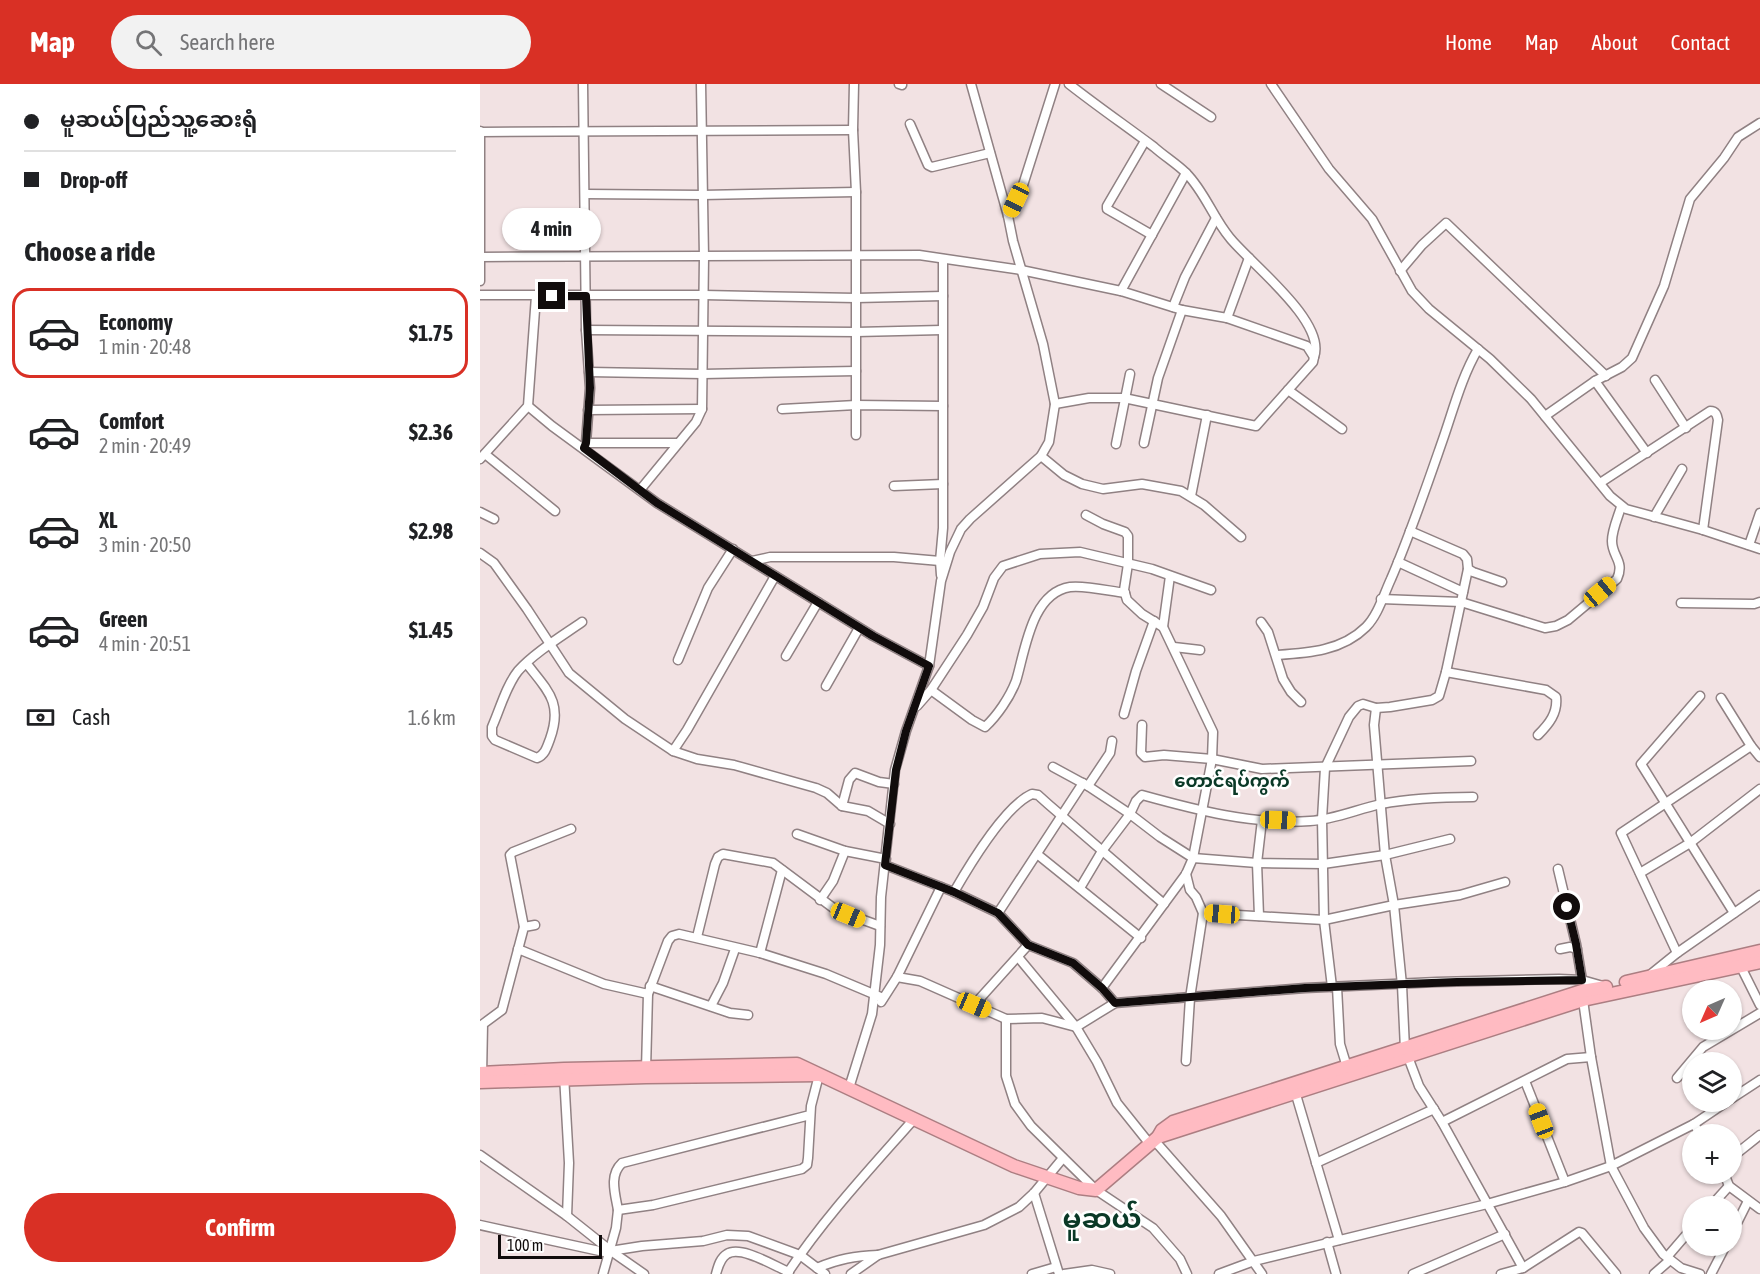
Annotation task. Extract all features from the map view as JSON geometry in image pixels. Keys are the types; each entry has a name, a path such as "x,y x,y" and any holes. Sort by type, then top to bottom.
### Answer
{"highway":[{"path":"1294,1089 1347,1067 1406,1053 1582,991 1637,987 1739,962 1760,951"},
{"path":"481,1078 646,1072 819,1075 1014,1166 1079,1188 1096,1190 1154,1140 1294,1089 1583,1000 1648,976 1739,962 1760,962"}],"street":[{"path":"583,84 586,330 589,372 585,446"},
{"path":"640,490 696,422 702,409 704,257 702,84"},
{"path":"854,84 856,435"},
{"path":"849,1088 872,1014 896,770 913,710 929,666 941,581 950,552 961,529 1041,456 1049,442 1055,404 1043,344 971,84"},
{"path":"1008,216 1023,185 1055,84"},
{"path":"1055,404 1089,398 1124,398 1256,426 1313,362 1317,348 1315,338 1303,317 1273,281 1230,238 1186,173 1069,84"},
{"path":"1161,84 1211,117"},
{"path":"1271,84 1329,169 1372,219 1412,291 1429,309 1511,379 1621,507 1760,549"},
{"path":"1545,416 1595,381 1622,367 1632,358 1664,286 1690,199 1738,137 1760,123"},
{"path":"910,124 928,165 932,167 990,153"},
{"path":"480,280 480,131 853,130"},
{"path":"1145,141 1107,209 1152,235"},
{"path":"1121,291 1186,173"},
{"path":"585,194 702,195 856,192"},
{"path":"1144,443 1158,378 1185,277 1216,218"},
{"path":"1400,271 1422,245 1446,223 1606,376"},
{"path":"481,257 919,255 1021,270 1121,291 1177,308 1227,318 1307,346 1314,357"},
{"path":"1227,318 1249,258"},
{"path":"941,581 943,259"},
{"path":"480,295 855,298 944,296"},
{"path":"536,296 528,406 482,456 555,511"},
{"path":"586,330 856,332 942,330"},
{"path":"1277,655 1316,653 1355,635 1367,626 1398,562 1466,369 1478,350"},
{"path":"589,372 703,374 856,371"},
{"path":"1116,444 1130,374"},
{"path":"1655,380 1686,428"},
{"path":"1595,381 1647,453"},
{"path":"1287,390 1342,429"},
{"path":"782,409 856,405 943,406"},
{"path":"528,406 552,426 585,446 640,490 859,628 929,666"},
{"path":"588,410 702,409"},
{"path":"1600,483 1710,411 1716,413 1718,420 1703,530"},
{"path":"1191,496 1207,415"},
{"path":"585,446 678,443"},
{"path":"1041,456 1064,475 1082,484 1103,489 1142,484 1181,491 1191,496 1241,537"},
{"path":"1654,516 1682,469"},
{"path":"894,486 943,483"},
{"path":"1382,599 1461,602 1545,628 1556,626 1568,620 1617,579 1620,560 1615,554 1612,538 1621,507"},
{"path":"480,512 494,519"},
{"path":"1749,545 1760,513"},
{"path":"1086,515 1125,532 1129,538 1125,593 1131,605 1163,627 1213,732 1212,759 1193,858 1186,874 1102,988"},
{"path":"1347,1067 1340,1044 1324,920 1322,819 1325,768 1355,709 1363,704 1376,708 1432,700 1439,696 1468,569 1467,559 1463,554 1410,531"},
{"path":"678,660 708,588 733,549"},
{"path":"913,710 931,690 967,635 983,607 994,578 1003,566 1040,554 1080,552 1152,569 1211,590"},
{"path":"480,554 494,563 577,682 625,719 673,751 697,759 734,765 816,789 826,793 842,806 868,811 890,824"},
{"path":"752,561 770,557 894,557 940,561"},
{"path":"1398,562 1463,592"},
{"path":"1468,569 1502,582"},
{"path":"673,751 692,722 775,576"},
{"path":"1163,627 1170,576"},
{"path":"931,690 985,727 1011,692 1036,614 1046,602 1060,590 1072,587 1125,593"},
{"path":"786,656 818,602"},
{"path":"1681,603 1754,604 1760,602"},
{"path":"1124,714 1154,621"},
{"path":"527,664 555,705 556,716 553,730 544,753 537,758 500,742 492,736 492,727 518,672 527,664 551,644 582,622"},
{"path":"1261,622 1268,632 1277,655 1283,679 1291,692 1302,702"},
{"path":"826,686 859,628"},
{"path":"1174,647 1200,650"},
{"path":"1446,672 1546,690 1556,697 1557,707 1539,735"},
{"path":"1700,696 1641,764 1734,913"},
{"path":"1721,698 1760,757"},
{"path":"1376,708 1374,725 1377,763 1385,855 1394,905 1406,1053 1419,1086 1442,1122 1523,1268"},
{"path":"1142,725 1141,753 1143,756 1212,759 1262,769 1471,761"},
{"path":"998,913 1062,815 1110,753 1112,741"},
{"path":"1677,953 1621,833 1751,746"},
{"path":"1053,767 1086,785 1193,858 1257,863 1323,864 1385,855 1450,839"},
{"path":"842,806 849,780 855,773 879,782 894,784"},
{"path":"1640,873 1690,843 1760,789"},
{"path":"954,892 967,869 1004,818 1032,794 1038,795 1164,904"},
{"path":"1080,888 1102,851 1142,795 1187,808 1262,820 1311,821 1381,804 1426,797 1473,797"},
{"path":"1259,916 1257,863 1262,820"},
{"path":"481,1078 482,1023 502,1010 524,927 509,860 510,855 571,829"},
{"path":"797,834 845,851 886,862 998,913 1028,945 1073,963 1102,988 1115,1003"},
{"path":"820,900 833,881 845,851"},
{"path":"697,937 718,857 723,854 773,863 836,910 880,926"},
{"path":"1037,854 1141,938"},
{"path":"1558,869 1582,980"},
{"path":"760,953 782,870"},
{"path":"1186,874 1190,890 1203,913 1190,998 1186,1061"},
{"path":"1203,913 1324,920 1394,905 1460,895 1505,882"},
{"path":"872,1014 897,977 941,887"},
{"path":"1637,987 1677,953 1760,895"},
{"path":"524,927 535,925"},
{"path":"646,1072 649,990 672,936 679,934 697,937 735,949 760,953 826,974 883,998"},
{"path":"974,1005 1028,945"},
{"path":"1560,949 1570,947 1577,949"},
{"path":"518,949 612,986 649,990 748,1015"},
{"path":"711,1006 723,983 735,949"},
{"path":"1018,957 1076,1027 1097,1062 1117,1103 1154,1140 1221,1216 1262,1274"},
{"path":"1739,962 1760,1005"},
{"path":"897,977 920,981 1006,1019 1042,1018 1076,1027 1115,1003 1334,987 1582,980 1612,990"},
{"path":"1583,1000 1611,1166 1644,1228 1669,1259 1681,1268 1700,1274"},
{"path":"1677,1078 1703,1047 1760,1013"},
{"path":"1006,1019 1006,1076 1015,1104 1031,1126 1096,1190 1153,1228 1180,1259 1187,1274"},
{"path":"1442,1122 1567,1059 1591,1057"},
{"path":"564,1074 569,1162 567,1216"},
{"path":"618,1210 653,1205 807,1166 810,1115 819,1075"},
{"path":"1742,1092 1760,1080"},
{"path":"1525,1081 1564,1182"},
{"path":"1294,1089 1339,1240"},
{"path":"1316,1163 1434,1109"},
{"path":"1694,1124 1712,1112"},
{"path":"603,1274 616,1228 618,1210 614,1179 616,1169 622,1163 810,1115"},
{"path":"716,1274 725,1254 733,1251 745,1252 788,1273 857,1183 914,1119"},
{"path":"1219,1274 1254,1261 1487,1204 1564,1182 1611,1166 1682,1130"},
{"path":"1742,1149 1760,1135"},
{"path":"480,1155 644,1274"},
{"path":"817,1268 839,1259 878,1255 984,1225 1019,1207 1064,1158"},
{"path":"1720,1196 1729,1186 1760,1209"},
{"path":"1034,1193 1060,1272"},
{"path":"1742,1213 1748,1201"},
{"path":"480,1225 604,1252 703,1241 726,1235 748,1236 800,1255 825,1274"},
{"path":"1502,1274 1523,1268 1581,1232 1616,1274"},
{"path":"1413,1274 1504,1234"},
{"path":"1654,1274 1682,1241"},
{"path":"1327,1242 1336,1274"},
{"path":"851,1274 878,1255"},
{"path":"1711,1274 1720,1256"},
{"path":"1032,1274 1092,1270 1110,1274"}],"district":[{"name":"တောင်ရပ်ကွက်","path":"1232,780"},
{"name":"မူဆယ်","path":"1102,1218"}],"route":[{"path":"552,296 586,296 590,388 584,448 657,503 873,636 929,666 906,731 896,770 885,865 954,892 998,913 1028,945 1073,963 1088,974 1115,1003 1305,988 1437,982 1582,980 1567,907"}]}
